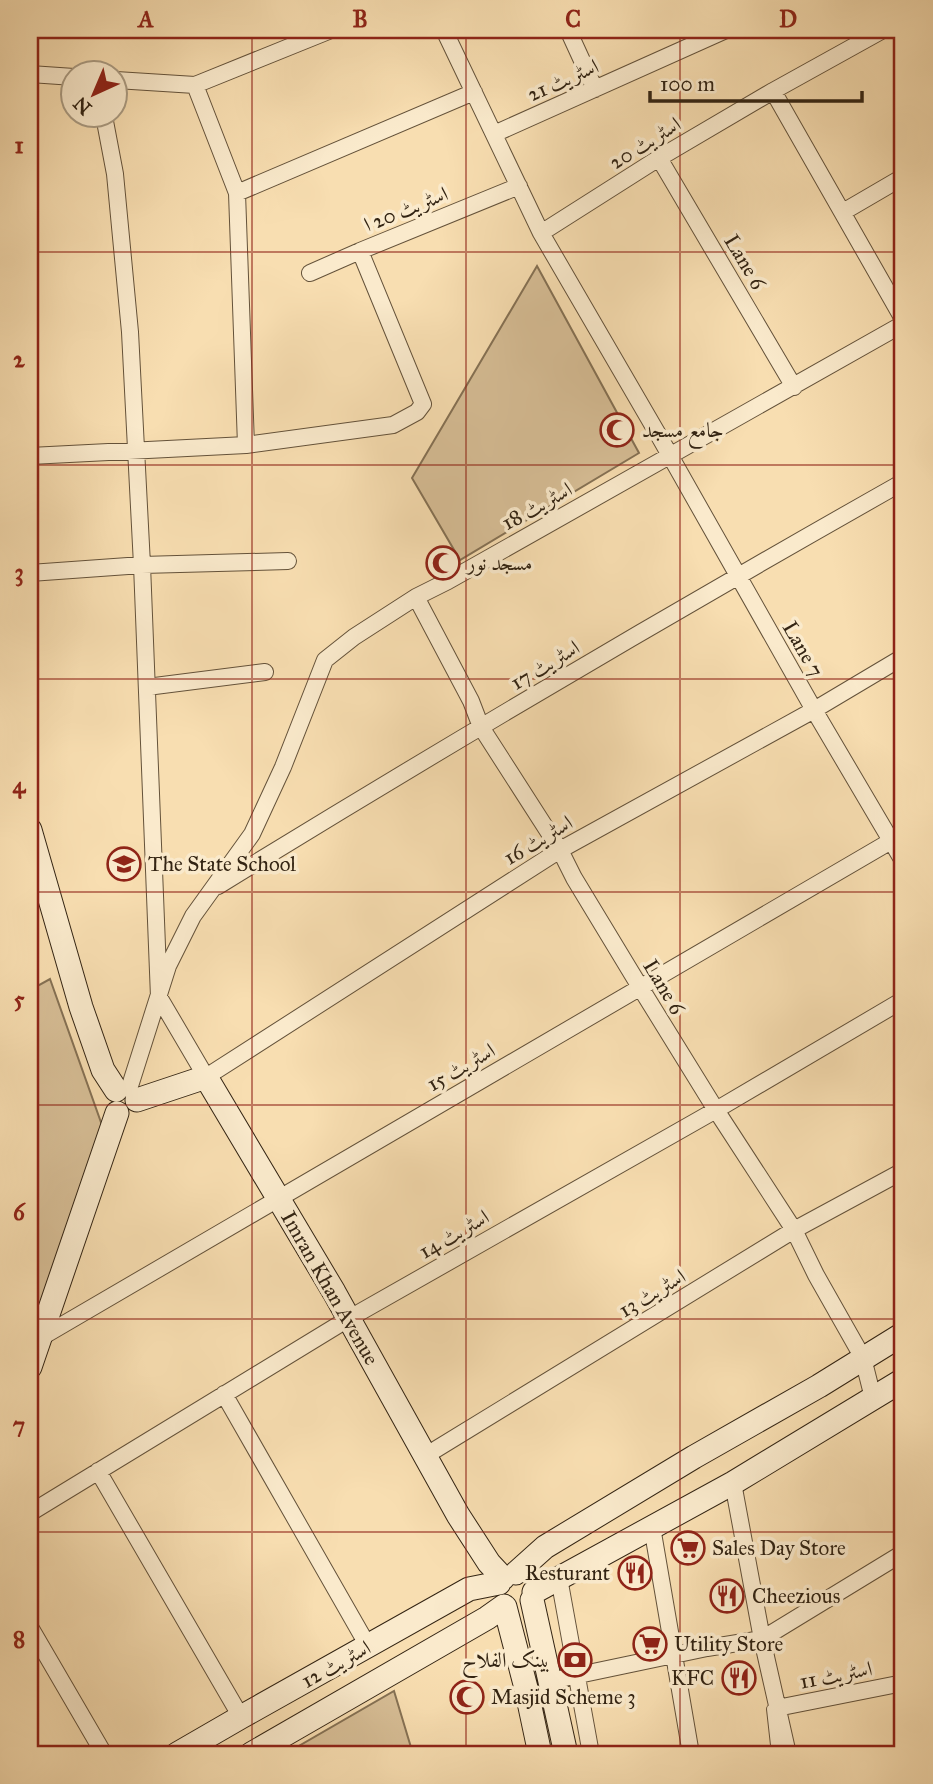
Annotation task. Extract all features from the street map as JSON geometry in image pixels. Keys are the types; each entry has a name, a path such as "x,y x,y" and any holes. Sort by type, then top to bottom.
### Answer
{"street":[{"path":"130,81 195,85 331,30"},
{"name":"Lane 7","path":"444,30 541,233 814,710 897,837 903,861"},
{"path":"568,30 596,89"},
{"name":"اسٹریٹ 21","path":"494,134 596,89 707,34 726,30"},
{"name":"اسٹریٹ 20","path":"541,233 659,158 883,30"},
{"path":"30,74 60,76"},
{"path":"195,85 237,193 246,444"},
{"path":"773,91 903,321"},
{"path":"237,193 474,92"},
{"path":"107,130 115,174 130,331 159,997"},
{"name":"Lane 6","path":"659,158 794,387"},
{"path":"843,212 903,177"},
{"name":"اسٹریٹ 20 ا","path":"310,272 519,186"},
{"path":"30,456 246,444 393,425 417,412 423,404 360,251"},
{"name":"اسٹریٹ 18","path":"128,1093 173,953 193,916 252,834 283,767 325,660 354,637 416,597 794,387 903,321"},
{"name":"اسٹریٹ 17","path":"211,890 737,576 903,482"},
{"path":"30,573 142,565 288,561"},
{"name":"Lane 6","path":"416,597 471,701 481,727 560,850 574,878 716,1110 794,1230 863,1358 873,1398"},
{"name":"اسٹریٹ 16","path":"206,1077 560,850 814,710 903,657"},
{"path":"147,687 265,672"},
{"path":"30,830 80,1007 103,1070 128,1093 136,1108 125,1115 117,1114 30,1367"},
{"name":"اسٹریٹ 15","path":"40,1338 897,837"},
{"name":"Imran Khan Avenue","path":"159,997 334,1292 481,1552 506,1578"},
{"name":"اسٹریٹ 14","path":"30,1513 348,1319 716,1110 903,1000"},
{"path":"128,1093 206,1077"},
{"name":"اسٹریٹ 13","path":"425,1456 794,1230 903,1171"},
{"path":"903,1334 545,1547 506,1578 497,1593 500,1603 505,1607 520,1610 529,1604 533,1596 559,1578 733,1483 903,1380"},
{"path":"224,1394 368,1646"},
{"path":"98,1471 241,1717"},
{"path":"733,1483 762,1639 788,1754"},
{"path":"652,1527 691,1754"},
{"path":"550,1681 762,1639 903,1553"},
{"path":"506,1578 522,1574 531,1581 566,1754"},
{"name":"اسٹریٹ 12","path":"177,1754 469,1589 506,1578"},
{"path":"559,1578 591,1754"},
{"path":"251,1754 505,1607"},
{"path":"505,1607 540,1754"},
{"path":"30,1627 104,1754"},
{"name":"اسٹریٹ 11","path":"777,1708 903,1683"}],"lane":[{"path":"762,1639 776,1754"}],"shaded area":[{"path":"537,266 639,453 460,560 412,478"},
{"path":"50,979 103,1128 30,1368 30,990"},
{"path":"394,1691 413,1754 285,1754"}],"place":[{"name":"جامع مسجد","path":"617,430"},
{"name":"مسجد نور","path":"443,563"},
{"name":"The State School","path":"124,864"},
{"name":"Sales Day Store","path":"688,1548"},
{"name":"Resturant","path":"635,1573"},
{"name":"Cheezious","path":"727,1596"},
{"name":"Utility Store","path":"650,1644"},
{"name":"بینک الفلاح","path":"575,1660"},
{"name":"KFC","path":"739,1678"},
{"name":"Masjid Scheme 3","path":"467,1697"}]}
